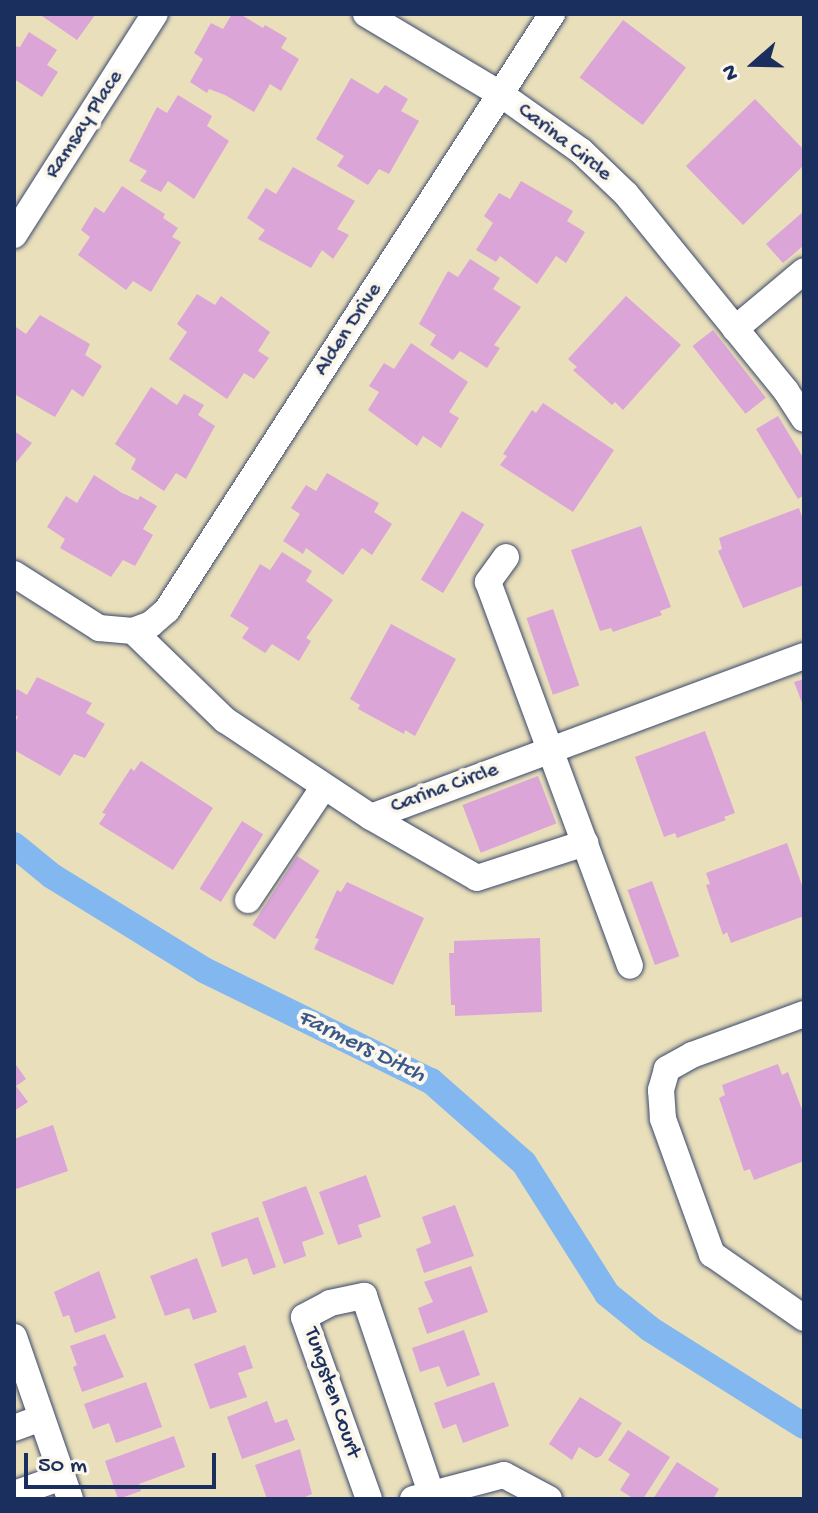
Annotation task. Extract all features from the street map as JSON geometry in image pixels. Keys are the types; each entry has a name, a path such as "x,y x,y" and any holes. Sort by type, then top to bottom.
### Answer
{"street":[{"name":"Ramsay Place","path":"14,235 155,14"},
{"name":"Carina Circle","path":"366,14 502,95 581,151 626,194 804,419"},
{"name":"Alden Drive","path":"133,631 151,624 167,610 552,14"},
{"path":"735,329 804,271"},
{"path":"506,557 488,582 630,966"},
{"path":"14,574 89,624 120,632 133,631"},
{"name":"Carina Circle","path":"133,631 225,720 323,788 371,817 804,656"},
{"path":"248,900 323,788"},
{"path":"371,817 477,878 585,843"},
{"path":"804,1014 679,1062 667,1069 661,1090 663,1119 712,1254 804,1318"},
{"name":"Tungsten Court","path":"369,1499 304,1317 330,1303 364,1296 425,1497"},
{"path":"14,1337 66,1488 14,1494"},
{"path":"14,1428 41,1418"},
{"path":"425,1497 504,1475 549,1499"}],"building":[{"path":"39,14 93,14 95,15 77,40"},
{"path":"232,14 240,14 287,38 281,48 299,59 281,91 270,84 254,112 225,95 209,89 207,93 190,82 203,59 194,53 211,23 223,29"},
{"path":"623,20 686,68 643,125 580,78"},
{"path":"29,32 57,50 47,65 58,72 42,97 14,79 14,46 20,47"},
{"path":"351,78 378,94 385,85 408,99 401,111 419,121 389,174 379,169 368,185 337,166 344,156 316,139"},
{"path":"178,95 212,116 207,126 229,141 194,199 168,181 161,192 140,181 147,171 129,161 157,107 167,113"},
{"path":"755,99 804,150 804,165 743,225 686,166"},
{"path":"293,167 355,201 337,229 349,235 333,259 322,250 311,268 258,239 265,230 247,218 266,188 276,194"},
{"path":"521,181 573,211 567,221 585,232 566,263 556,256 537,284 500,256 496,262 476,250 493,223 484,216 499,193 510,199"},
{"path":"122,186 165,214 163,218 178,228 172,237 181,242 151,292 133,281 126,290 78,255 90,237 81,230 95,207 104,213"},
{"path":"804,211 804,245 783,263 766,244"},
{"path":"470,259 500,278 493,289 521,307 494,345 500,348 487,368 460,351 453,360 430,345 436,335 419,324 448,271 458,277"},
{"path":"197,294 215,305 221,296 270,332 258,351 269,358 254,379 244,373 227,399 169,359 187,332 177,324"},
{"path":"626,296 681,345 623,410 615,402 612,405 573,370 577,367 568,359"},
{"path":"40,315 90,344 85,355 102,366 83,397 72,389 55,417 14,394 14,331 16,327 26,334"},
{"path":"713,330 766,398 745,414 693,346"},
{"path":"411,343 468,382 449,412 459,418 441,448 423,436 417,446 368,410 379,392 369,386 384,363 394,369"},
{"path":"151,387 177,405 184,394 204,405 198,415 215,426 186,479 176,473 164,491 131,469 136,459 115,444"},
{"path":"543,403 614,450 573,512 500,465 507,456 503,454 532,410 536,413"},
{"path":"778,416 804,459 804,495 798,499 756,429"},
{"path":"14,431 32,443 14,465"},
{"path":"327,473 379,503 374,512 392,524 372,555 362,548 343,575 306,548 303,554 283,541 300,514 291,508 306,485 316,491"},
{"path":"94,475 122,493 138,500 140,496 157,506 143,529 153,535 135,566 123,560 111,577 60,548 65,539 47,527 66,496 77,503"},
{"path":"799,508 804,522 804,585 743,608 718,551 722,549 719,538"},
{"path":"462,511 484,524 443,593 421,580"},
{"path":"641,526 671,607 660,611 662,615 613,632 611,628 600,631 571,550"},
{"path":"282,552 312,571 306,581 333,600 306,638 311,641 299,661 272,644 265,653 242,638 249,628 230,616 260,564 270,570"},
{"path":"553,609 579,686 553,695 527,618"},
{"path":"391,624 456,659 415,736 405,730 404,734 358,709 360,705 350,699"},
{"path":"37,677 92,703 86,713 105,724 85,758 74,754 60,776 14,750 14,723 18,717 14,714 14,695 17,689 27,695"},
{"path":"804,679 804,708 794,682"},
{"path":"705,731 735,813 724,817 726,820 677,838 675,833 664,837 635,757"},
{"path":"141,761 213,808 173,870 99,824 106,814 102,813 131,768 134,771"},
{"path":"538,776 556,824 481,853 462,805"},
{"path":"242,821 263,834 221,902 200,889"},
{"path":"787,843 804,891 804,916 731,943 727,932 723,935 706,885 710,884 706,873"},
{"path":"297,856 320,871 275,939 252,925"},
{"path":"652,881 679,956 655,965 628,890"},
{"path":"347,882 424,918 393,985 314,949 319,939 315,938 337,890 341,892"},
{"path":"540,938 542,1012 455,1016 455,1005 451,1005 449,953 454,953 454,941"},
{"path":"14,1062 26,1079 16,1086 28,1102 14,1111"},
{"path":"778,1064 782,1075 788,1072 804,1115 804,1161 754,1180 750,1169 744,1171 719,1098 725,1095 722,1085"},
{"path":"53,1125 68,1171 16,1189 14,1139"},
{"path":"366,1175 381,1217 358,1225 362,1237 338,1245 319,1192"},
{"path":"306,1186 324,1234 302,1242 306,1256 284,1264 262,1202"},
{"path":"455,1205 474,1256 424,1273 416,1249 431,1243 422,1217"},
{"path":"258,1217 276,1267 253,1275 247,1258 222,1267 211,1233"},
{"path":"197,1258 217,1312 193,1320 189,1308 165,1316 150,1276"},
{"path":"471,1266 488,1312 427,1334 418,1308 433,1302 424,1282"},
{"path":"99,1271 116,1318 75,1333 69,1315 63,1317 54,1292"},
{"path":"464,1330 480,1375 447,1387 439,1366 420,1372 412,1348"},
{"path":"105,1334 124,1377 82,1392 70,1346"},
{"path":"245,1345 253,1368 238,1373 247,1397 210,1409 194,1364"},
{"path":"146,1382 162,1427 116,1443 109,1423 93,1429 84,1404"},
{"path":"494,1382 509,1426 463,1443 456,1424 443,1429 434,1403"},
{"path":"580,1397 622,1423 601,1456 596,1458 579,1447 572,1460 549,1444"},
{"path":"267,1401 275,1423 287,1419 295,1440 242,1459 227,1417"},
{"path":"628,1430 670,1457 643,1499 634,1499 620,1490 630,1474 608,1460"},
{"path":"174,1436 185,1467 139,1484 141,1491 118,1499 105,1461"},
{"path":"300,1449 312,1494 300,1499 267,1499 255,1465"},
{"path":"677,1462 719,1489 713,1499 653,1499"}],"waterway":[{"name":"Farmers Ditch","path":"14,845 52,876 204,970 431,1081 524,1163 607,1294 650,1329 804,1426"}]}
